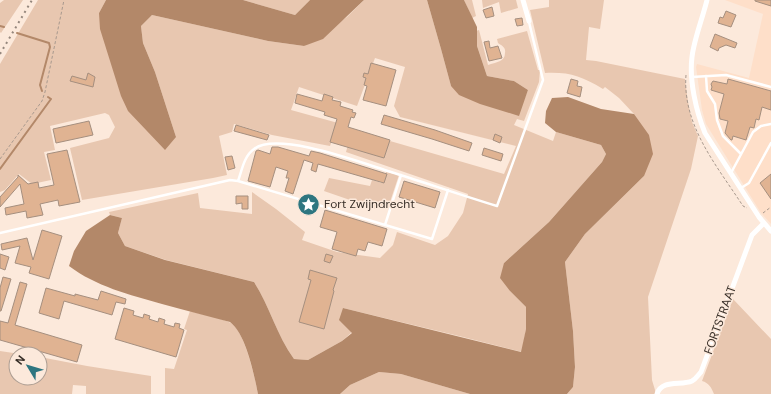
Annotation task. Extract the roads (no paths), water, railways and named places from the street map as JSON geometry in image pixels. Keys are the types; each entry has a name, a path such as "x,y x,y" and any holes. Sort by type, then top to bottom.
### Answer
{"street":[{"path":"523,0 529,21"},
{"path":"707,0 692,55 692,77 700,120 705,133 764,223 771,231"},
{"name":"FORTSTRAAT","path":"657,394 662,386 690,382 701,372 752,234 764,223"}],"lane":[{"path":"238,181 244,162 251,151 262,145 270,143 305,146 496,206 543,80 529,21"},
{"path":"692,77 726,75 771,87"},
{"path":"706,76 707,91 715,104 717,120 723,136 742,154"},
{"path":"731,173 756,129 771,124"},
{"path":"741,188 749,183 771,143"},
{"path":"386,225 401,175"},
{"path":"0,234 230,180 238,181 432,239 448,190"}],"waterway":[{"path":"0,26 4,27"},
{"path":"17,33 49,43 50,47 40,85 42,91"},
{"path":"0,169 51,99 48,97"}],"railway":[{"path":"0,54 32,0"}],"place":[{"name":"Fort Zwijndrecht","path":"308,204"}]}
